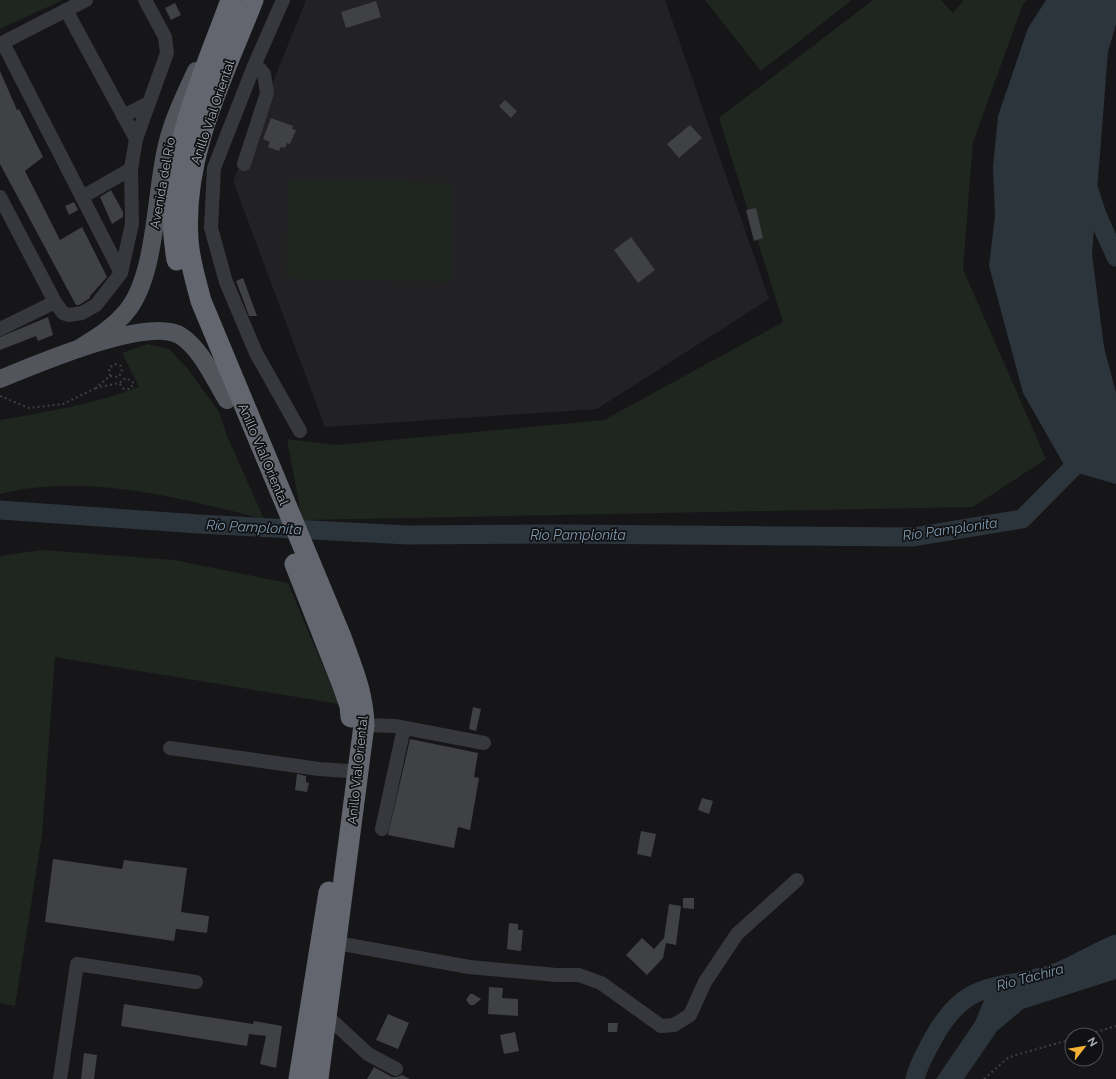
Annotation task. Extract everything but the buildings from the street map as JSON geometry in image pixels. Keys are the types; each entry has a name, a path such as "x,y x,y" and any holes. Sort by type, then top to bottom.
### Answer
{"highway":[{"name":"Anillo Vial Oriental","path":"230,0 189,114 180,148 173,187 173,241 179,271 189,306 232,402 334,640 358,683 363,704 364,725 337,943 318,1079"},
{"name":"Anillo Vial Oriental","path":"232,402 201,301 188,239 189,182 195,151 252,0"},
{"name":"Anillo Vial Oriental","path":"299,1079 349,771 352,726 350,706 334,640"}],"main road":[{"name":"Avenida del Río","path":"78,349 103,333 126,312 144,282 167,144 184,96 230,0"},
{"name":"Avenida del Río","path":"0,379 78,349 131,334 158,329 180,335 197,351 232,402"}],"street":[{"path":"86,0 2,43 121,273"},
{"path":"0,197 55,302 63,313 69,315 82,312 96,305 121,273 132,224 131,169 136,139 167,53 168,46 165,37 145,0"},
{"path":"282,0 214,168 211,228 226,282 256,353 300,431"},
{"path":"66,10 136,139"},
{"path":"244,164 267,93 264,74 260,69 254,66"},
{"path":"123,116 149,104"},
{"path":"82,197 131,169"},
{"path":"0,329 55,302"},
{"path":"364,725 404,728 484,743"},
{"path":"382,829 404,728"},
{"path":"170,748 319,769 349,771"},
{"path":"337,943 469,967 556,975 579,975 601,984 661,1026 674,1025 690,1015 705,982 737,934 797,880"},
{"path":"60,1079 77,964 196,982"},
{"path":"327,1016 368,1054 396,1069"}],"path":[{"path":"96,388 110,376 118,376 122,372 120,366 116,364 110,368 110,376"},
{"path":"0,396 29,408 63,404 96,388 119,383 126,378 134,383 130,389 124,389 119,383"},
{"path":"1104,1030 1116,1026"},
{"path":"984,1079 1008,1057 1064,1041"}],"shaded area":[{"path":"0,0 63,0 0,29"},
{"path":"306,0 665,0 769,299 597,409 325,427 233,181"},
{"path":"705,0 852,0 761,71"},
{"path":"873,0 941,0 953,13 964,0 1027,0 1023,4 973,142 963,269 1046,459 973,507 302,520 287,439 337,445 604,420 783,322 719,118"},
{"path":"1046,0 1116,0 1116,24 1108,52 1092,254 1104,347 1116,393 1116,484 1067,470 1023,393 989,266 995,216 993,167 998,116 1028,28"},
{"path":"289,179 452,183 450,282 286,278"},
{"path":"147,344 169,349 187,368 219,412 227,436 264,519 199,503 133,490 66,486 33,488 0,494 0,420 53,411 88,403 139,387 122,353"},
{"path":"42,550 174,560 288,583 339,704 55,657 42,835 15,1006 0,1003 0,556"},
{"path":"1116,947 1116,979 1023,1009 997,1031 964,1079 936,1079 975,1022 987,993"}],"waterway":[{"name":"Río Pamplonita","path":"1087,184 1097,215 1116,257"},
{"name":"Río Pamplonita","path":"0,510 199,524 408,535 560,534 913,537 1022,519 1116,424"},
{"name":"Río Táchira","path":"915,1079 920,1063 934,1037 947,1017 960,1003 974,994 988,988 1038,978 1058,972 1116,944"}]}
